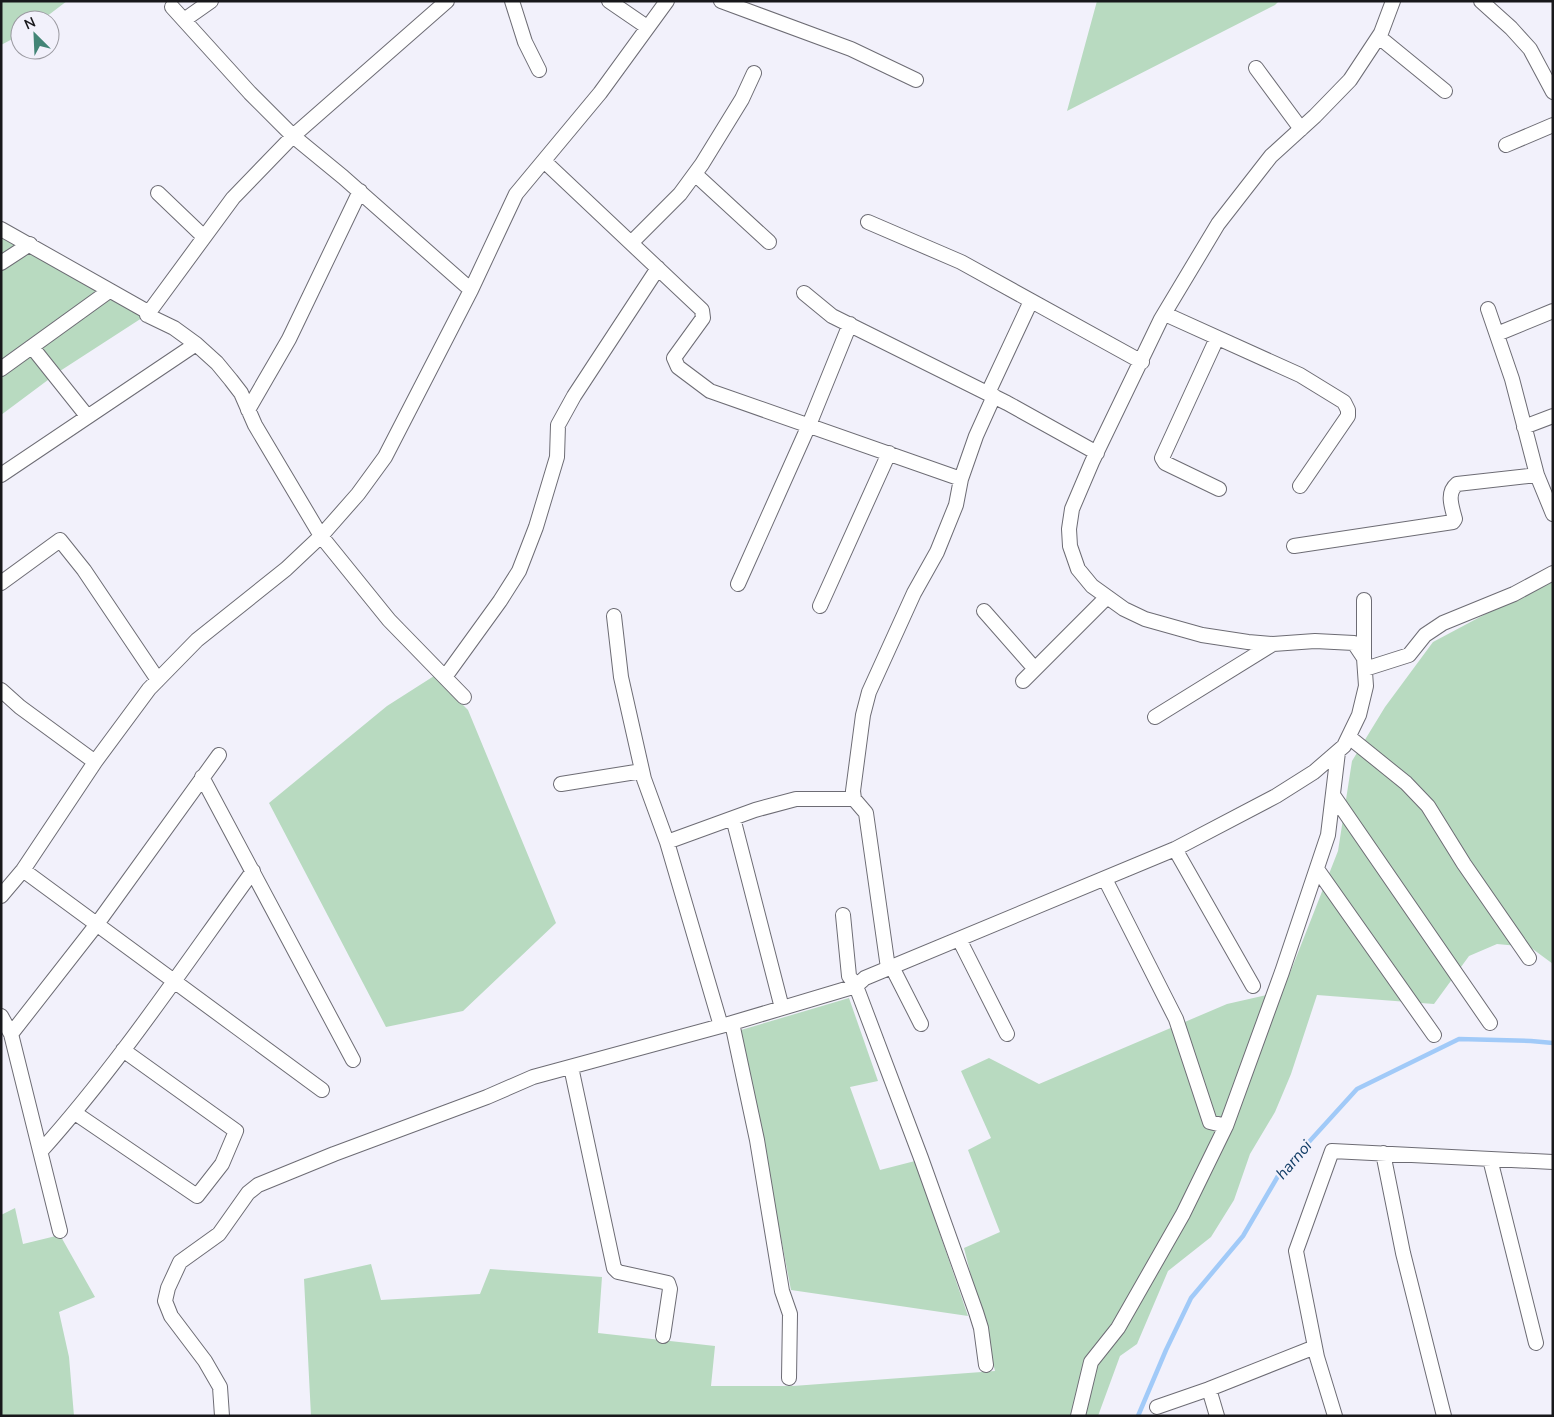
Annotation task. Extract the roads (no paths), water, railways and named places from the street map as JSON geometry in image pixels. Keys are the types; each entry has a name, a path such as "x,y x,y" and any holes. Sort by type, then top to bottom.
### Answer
{"street":[{"path":"184,20 211,1"},
{"path":"147,315 233,198 293,136 447,1"},
{"path":"512,1 525,42 539,70"},
{"path":"609,1 647,27"},
{"path":"1,896 23,870 95,762 149,690 197,640 286,569 321,536 358,494 384,457 470,290 516,194 600,93 667,1"},
{"path":"721,1 851,49 916,80"},
{"path":"1365,663 1354,643 1315,641 1273,644 1202,635 1145,619 1131,613 1092,586 1078,569 1070,546 1069,529 1072,509 1097,453 1165,314 1218,224 1271,156 1350,80 1379,36 1393,1"},
{"path":"1481,1 1511,28 1530,49 1553,92"},
{"path":"172,7 250,93 293,136 360,192 470,290"},
{"path":"1379,36 1444,91"},
{"path":"1256,68 1301,129"},
{"path":"631,243 680,194 695,174 742,99 754,72"},
{"path":"1506,145 1553,125"},
{"path":"544,161 702,310 703,318 674,358 678,367 710,391 961,479"},
{"path":"695,174 769,242"},
{"path":"248,410 289,339 360,192"},
{"path":"158,193 204,237"},
{"path":"868,222 961,262 1142,362"},
{"path":"1,229 148,312 147,315 174,328 196,344 216,363 241,393 255,425 321,536 390,620 464,697"},
{"path":"1,263 30,244"},
{"path":"445,677 500,601 519,571 536,527 557,457 558,425 574,396 658,268"},
{"path":"1,369 110,291"},
{"path":"804,293 832,316 991,395 1097,453"},
{"path":"921,1024 890,967 866,813 854,799 853,791 863,715 869,692 914,593 938,552 956,505 961,479 991,395 1031,300"},
{"path":"1488,309 1512,378 1537,475 1553,514"},
{"path":"1497,334 1553,311"},
{"path":"1165,314 1300,375 1344,402 1348,410 1348,416 1300,486"},
{"path":"738,584 809,425 850,324"},
{"path":"1218,338 1162,458 1165,463 1219,489"},
{"path":"1,475 196,344"},
{"path":"32,347 87,416"},
{"path":"1524,427 1553,416"},
{"path":"820,606 889,453"},
{"path":"1294,546 1453,522 1455,519 1450,497 1453,487 1457,484 1537,475"},
{"path":"1,583 60,540 84,570 158,680"},
{"path":"1365,663 1409,655 1424,635 1443,623 1514,594 1553,573"},
{"path":"1023,681 1107,596"},
{"path":"222,1416 220,1386 205,1360 172,1316 165,1301 168,1288 180,1262 219,1234 248,1193 258,1185 487,1097 533,1077 726,1025 856,986 866,978 890,967 1175,849 1276,796 1314,772 1338,752 1344,746 1358,715 1366,686 1364,600"},
{"path":"984,611 1035,669"},
{"path":"614,616 621,677 642,771 726,1025 757,1140 782,1291 790,1314 789,1378"},
{"path":"1155,717 1273,644"},
{"path":"1,690 20,707 95,762"},
{"path":"1348,737 1406,783 1428,806 1464,864 1529,958"},
{"path":"1078,1416 1090,1362 1118,1328 1183,1214 1226,1126 1282,972 1328,835 1338,752"},
{"path":"11,1034 97,924 219,754"},
{"path":"561,784 642,771"},
{"path":"202,777 353,1060"},
{"path":"1333,795 1490,1022"},
{"path":"667,842 755,810 796,800 854,799"},
{"path":"733,818 782,1008"},
{"path":"1175,849 1253,986"},
{"path":"1316,869 1434,1035"},
{"path":"23,870 322,1090"},
{"path":"41,1151 75,1113 123,1050 253,871"},
{"path":"1105,879 1176,1019 1210,1122 1226,1126"},
{"path":"843,915 849,976 856,986 921,1158 976,1312 981,1328 986,1365"},
{"path":"959,939 1007,1034"},
{"path":"1,1016 11,1034 60,1232"},
{"path":"75,1113 197,1196 222,1164 236,1130 123,1050"},
{"path":"571,1067 614,1268 618,1272 668,1283 670,1289 663,1336"},
{"path":"1335,1416 1315,1347 1296,1251 1332,1151 1553,1162"},
{"path":"1383,1154 1403,1253 1444,1416"},
{"path":"1490,1159 1536,1343"},
{"path":"1157,1407 1209,1389 1315,1347"},
{"path":"1209,1389 1218,1416"}],"waterway":[{"name":"harnoi","path":"1138,1416 1191,1298 1243,1236 1278,1176 1357,1089 1459,1039 1553,1043"}]}
